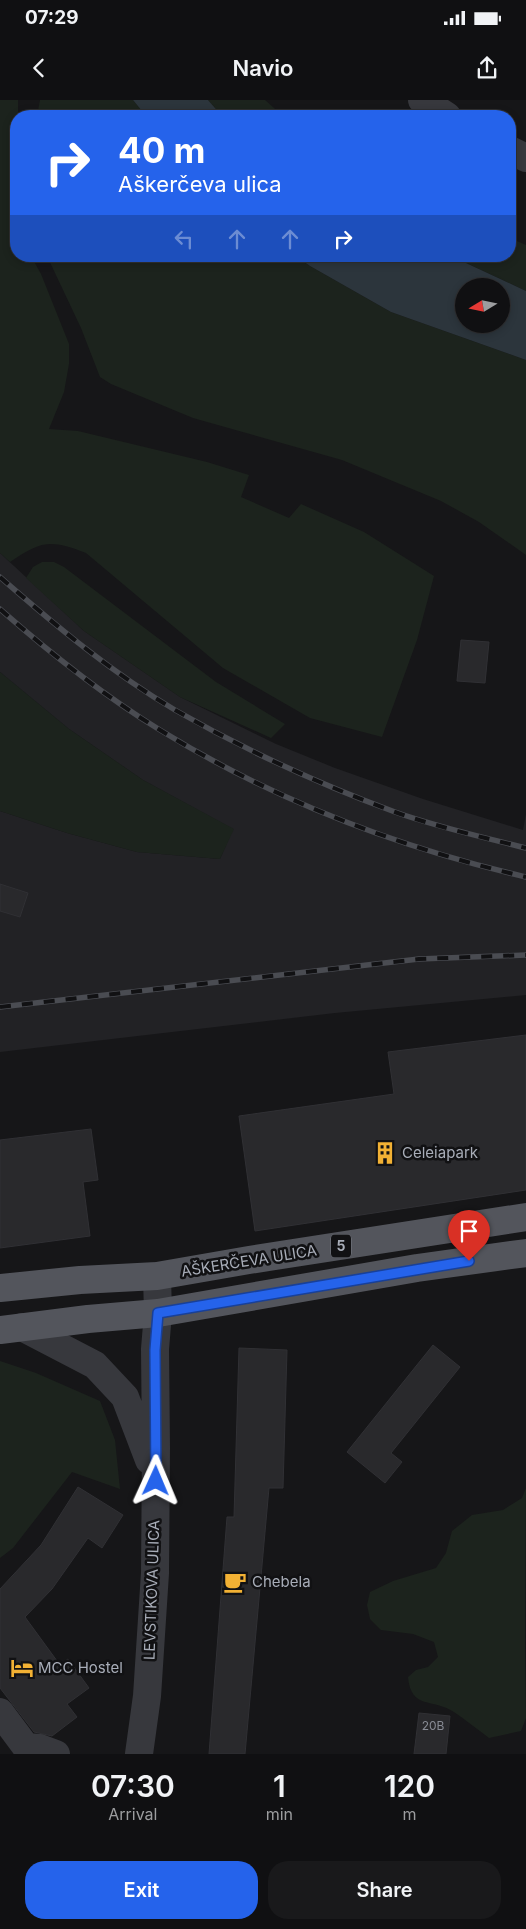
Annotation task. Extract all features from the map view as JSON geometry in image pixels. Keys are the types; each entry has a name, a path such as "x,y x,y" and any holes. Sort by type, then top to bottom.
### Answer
{"main road":[{"name":"AŠKERČEVA ULICA","path":"0,1288 80,1280 157,1276 526,1217"},
{"name":"5","path":"11,1329 88,1318 158,1313 417,1268 526,1253"}],"street":[{"path":"422,100 438,110"},
{"name":"LEVSTIKOVA ULICA","path":"139,1754 147,1696 155,1572 157,1276"},
{"path":"11,1329 95,1365 125,1397 156,1481"},
{"path":"0,1712 26,1747 40,1748 56,1754"}],"shaded area":[{"path":"0,100 18,100 18,110 10,110 10,262 34,262 69,344 69,364 64,392 49,429 78,431 207,462 249,475 241,497 289,518 301,504 364,532 434,576 417,640 382,737 310,718 223,668 86,553 63,546 46,544 30,550 10,562 0,553"},
{"path":"40,100 133,100 141,110 38,110"},
{"path":"133,100 208,100 217,110 141,110"},
{"path":"208,100 265,100 276,110 217,110"},
{"path":"516,241 526,245 526,291 510,284 510,278 498,278 464,262 516,262"},
{"path":"50,262 304,262 391,312 526,360 526,555 479,522 441,501 342,460 193,418 111,384 100,377 81,328"},
{"path":"304,262 464,262 498,278 455,278 455,333 510,333 510,284 526,291 526,360 391,312"},
{"path":"0,553 84,631 180,697 276,744 335,768 423,799 523,830 526,814 526,995 335,1013 0,1052 0,811 67,833 137,852 220,859 233,829 143,780 69,729 0,672"},
{"path":"42,562 54,562 64,567 216,682 285,724 271,738 180,697 84,631 26,578 33,567"},
{"path":"0,672 69,729 143,780 234,829 220,859 137,852 67,833 0,811"},
{"path":"0,1361 36,1373 100,1401 115,1440 120,1489 72,1472 13,1548 0,1558"},
{"path":"526,1488 526,1718 521,1731 489,1738 454,1712 424,1702 413,1694 408,1677 416,1670 428,1667 438,1657 434,1642 413,1634 381,1630 370,1619 367,1605 370,1592 393,1581 436,1568 446,1553 452,1531 472,1515 503,1510 522,1498"}],"building":[{"path":"461,640 489,642 485,683 457,681"},
{"path":"0,884 28,893 20,917 0,911"},
{"name":"Celeiapark","path":"526,1035 526,1190 255,1231 239,1116 394,1094 388,1052"},
{"path":"91,1129 98,1180 83,1182 90,1236 0,1248 0,1140"},
{"path":"433,1345 460,1367 391,1453 402,1462 385,1483 347,1452"},
{"path":"239,1348 287,1350 283,1488 269,1488 245,1754 209,1754 227,1517 234,1517"},
{"path":"78,1487 123,1515 102,1548 88,1538 52,1589 25,1617 60,1665 68,1659 89,1688 67,1704 77,1717 52,1736 34,1732 0,1688 0,1589 41,1545"},
{"path":"419,1713 450,1716 446,1754 414,1754"}],"railway":[{"path":"0,577 106,664 152,696 228,739 310,778 395,812 443,827 526,848"},
{"path":"0,609 38,642 118,703 160,730 246,778 291,799 383,835 430,851 526,877"},
{"path":"0,1007 419,959 526,955"}],"place":[{"name":"Celeiapark","path":"385,1153"},
{"name":"Chebela","path":"235,1582"},
{"name":"MCC Hostel","path":"22,1668"}],"route":[{"path":"156,1481 155,1350 158,1313 243,1300 417,1268 469,1261"}]}
